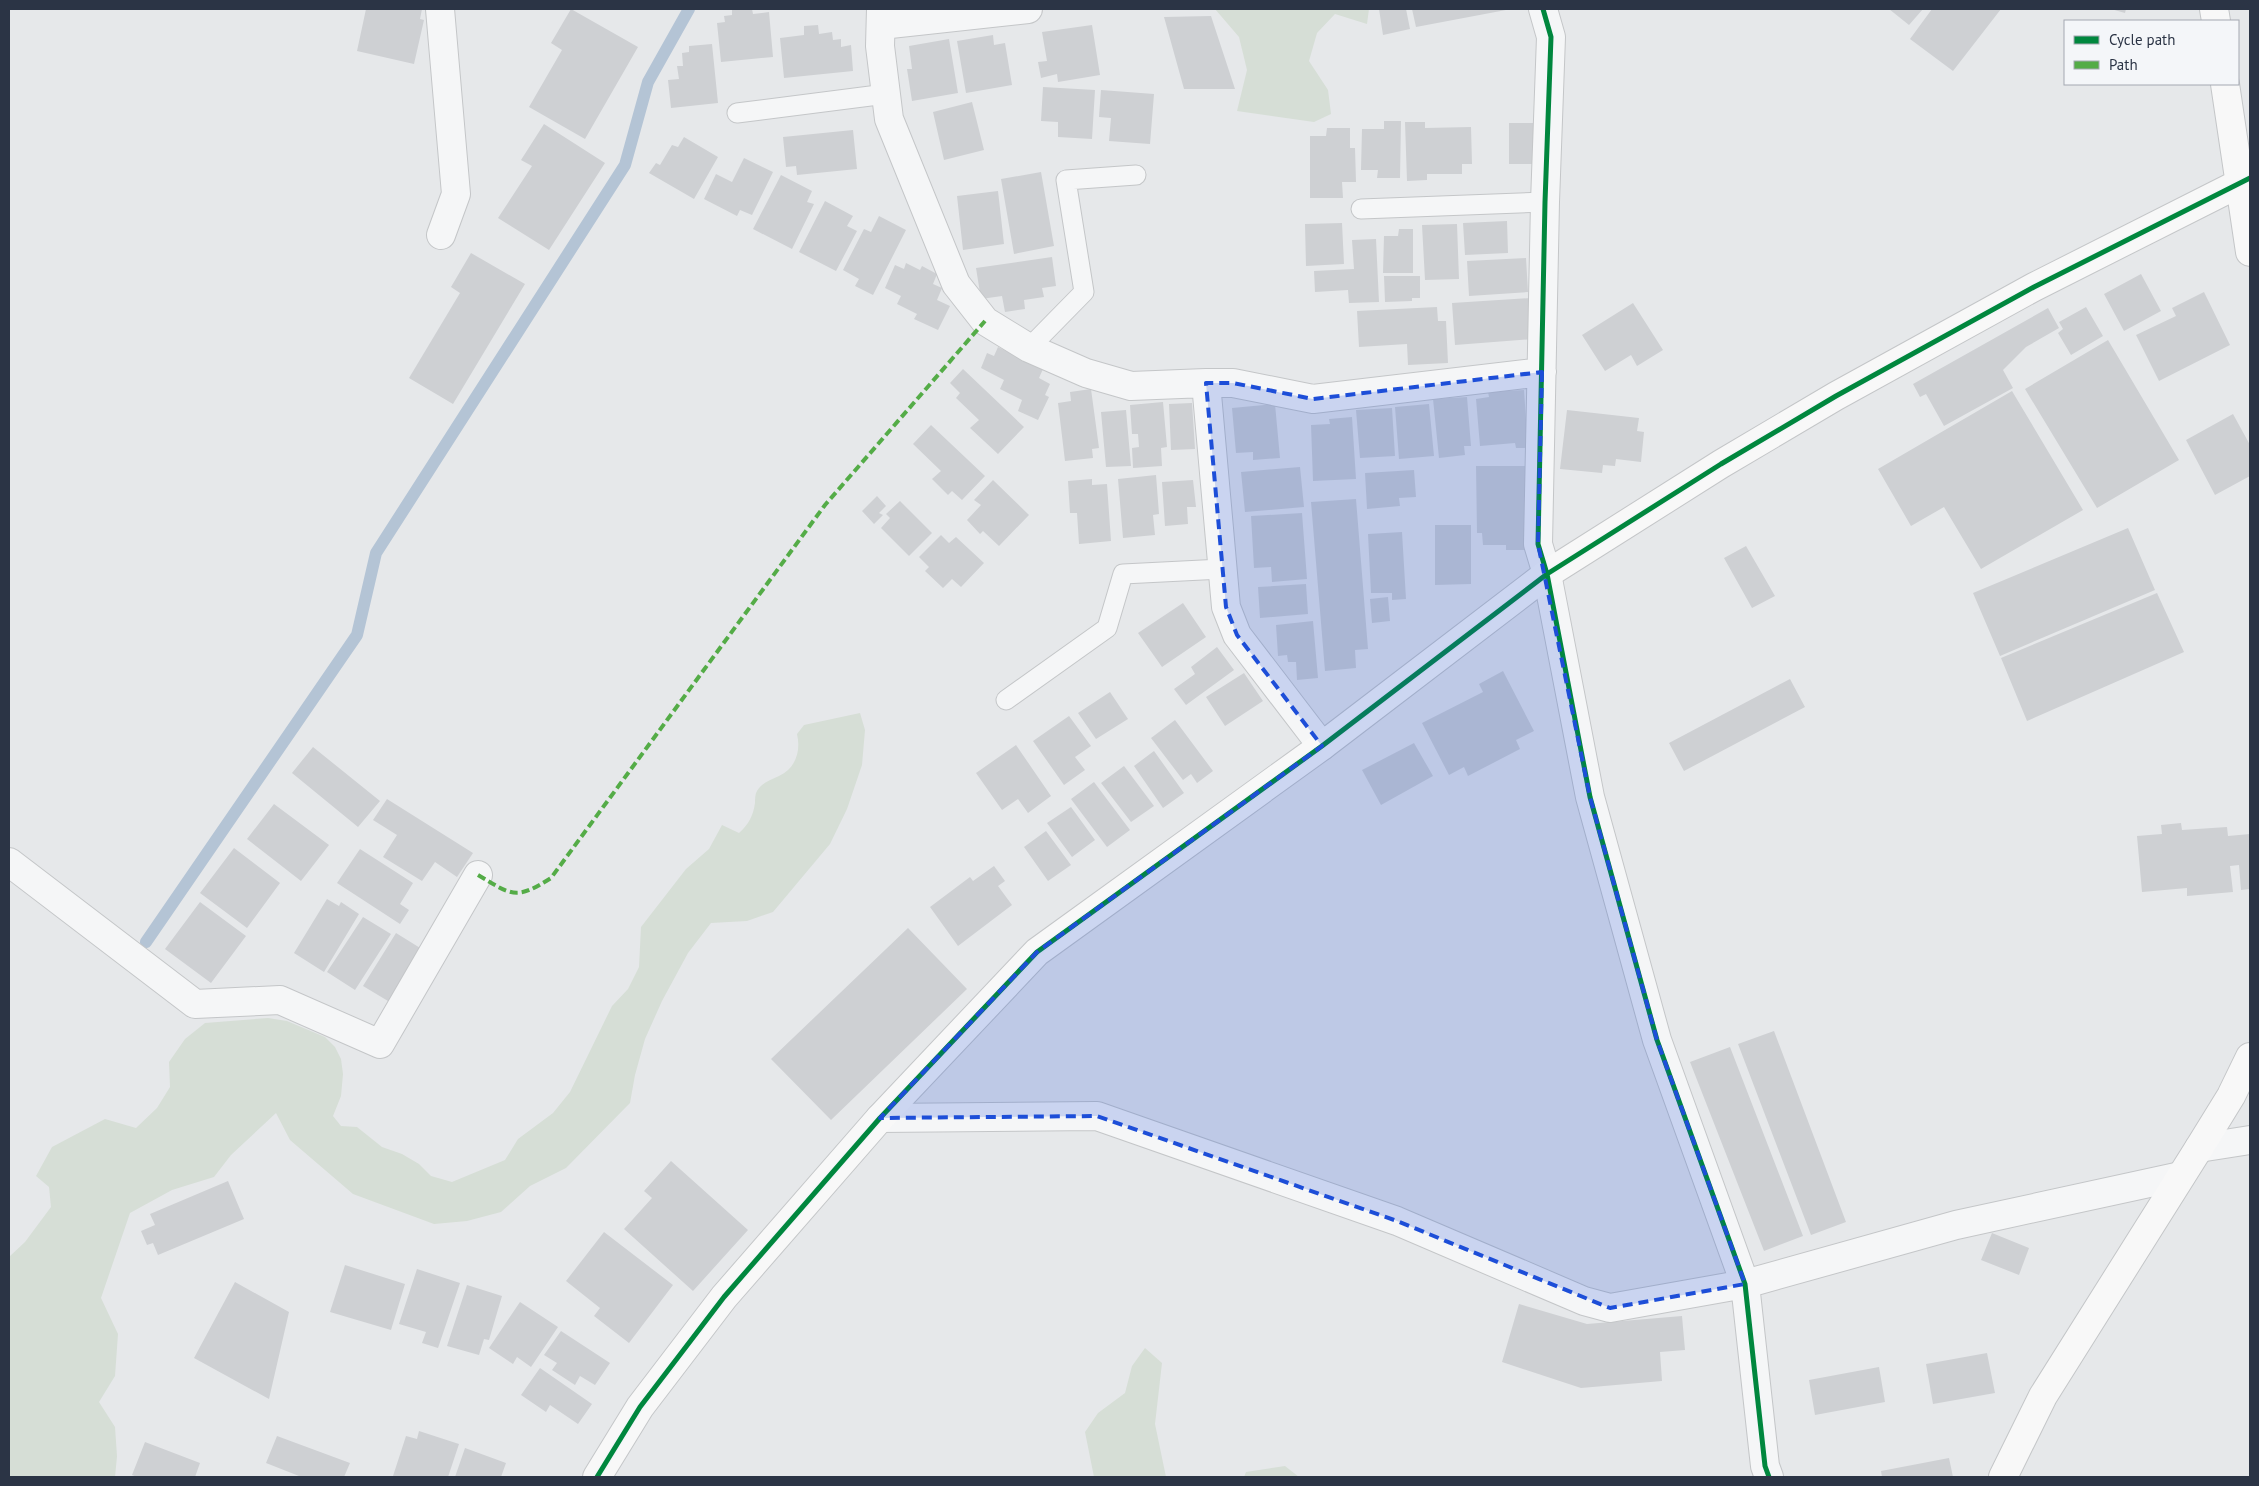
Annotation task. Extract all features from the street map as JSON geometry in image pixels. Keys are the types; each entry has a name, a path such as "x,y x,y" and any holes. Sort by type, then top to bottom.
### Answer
{"street":[{"path":"440,9 456,194 441,235"},
{"path":"1028,9 881,17 880,46 889,119 956,284 985,322 1029,348 1086,373 1131,386 1233,383 1313,399 1542,372"},
{"path":"1543,9 1551,37 1545,202 1538,544 1546,574 1590,797 1657,1040 1745,1284 1765,1466 1768,1477"},
{"path":"2226,85 2246,180 2250,252"},
{"path":"597,1477 640,1407 724,1297 880,1118 1037,952 1322,746 1546,574 1721,464 1836,396 2034,287 2246,180"},
{"path":"1206,383 1226,607 1237,635 1322,746"},
{"path":"9,862 195,1004 280,1000 380,1044 478,875"},
{"path":"2003,1477 2043,1396 2200,1148 2231,1096 2250,1057"},
{"path":"880,1118 1097,1116 1397,1222 1584,1301 1610,1308 1745,1284 1956,1225 2181,1176"},
{"path":"2200,1148 2250,1140"}],"lane":[{"path":"737,113 886,94"},
{"path":"1029,348 1084,292 1066,180 1136,175"},
{"path":"1361,208 1545,202"},
{"path":"1006,700 1107,628 1124,574 1222,569"}],"highlighted area":[{"path":"1542,372 1538,544 1590,797 1657,1040 1745,1284 1610,1308 1397,1221 1097,1116 880,1118 1037,952 1322,746 1237,635 1226,607 1206,383 1233,383 1313,399"}],"shaded area":[{"path":"1215,9 1369,9 1367,24 1335,14 1317,33 1309,61 1328,90 1331,114 1314,122 1237,111 1247,70 1239,37"},
{"path":"860,713 865,730 862,765 847,809 830,844 773,912 747,921 711,923 688,953 662,1001 645,1039 635,1075 630,1103 566,1168 530,1186 501,1212 467,1221 434,1224 353,1194 290,1140 276,1113 231,1155 214,1177 172,1190 130,1213 101,1298 118,1334 115,1376 99,1402 115,1427 117,1456 115,1477 9,1477 9,1257 25,1242 51,1207 49,1187 36,1176 52,1147 105,1119 136,1128 157,1108 170,1087 169,1062 185,1039 205,1023 268,1018 287,1021 325,1037 335,1047 341,1059 343,1074 341,1096 333,1116 341,1126 357,1127 382,1147 402,1154 419,1164 431,1176 452,1182 505,1160 518,1139 553,1113 570,1092 612,1006 628,989 639,967 641,927 686,869 709,849 722,825 739,833 748,823 752,816 756,794 761,785 785,773 793,764 798,753 797,734 804,725"},
{"path":"1145,1348 1162,1363 1155,1424 1166,1477 1094,1477 1085,1432 1098,1413 1125,1393 1132,1366"},
{"path":"1285,1466 1299,1477 1244,1477 1246,1472"}],"building":[{"path":"366,9 422,9 420,19 424,20 414,64 357,51"},
{"path":"571,9 638,47 585,139 529,107 562,50 551,43"},
{"path":"752,9 753,14 769,12 773,57 721,62 717,23 725,22 724,16 732,15 732,10"},
{"path":"1379,9 1406,9 1410,29 1383,35"},
{"path":"1412,9 1506,9 1506,10 1416,27"},
{"path":"1889,9 1923,9 1909,25"},
{"path":"1932,9 2001,9 1953,71 1910,39"},
{"path":"2111,9 2126,9 2125,13"},
{"path":"1211,16 1235,89 1184,89 1164,17"},
{"path":"818,25 819,34 832,32 833,40 841,39 841,47 851,45 853,71 784,78 780,38 804,35 804,26"},
{"path":"1092,25 1100,75 1058,82 1057,74 1041,78 1038,62 1047,61 1042,32"},
{"path":"993,35 994,45 1005,43 1012,85 966,93 957,41"},
{"path":"949,39 958,93 912,101 907,69 912,69 909,46"},
{"path":"712,44 718,103 671,108 668,80 679,79 677,66 683,66 682,53 689,52 689,46"},
{"path":"1043,87 1095,90 1092,139 1058,137 1058,122 1041,121"},
{"path":"1101,90 1154,94 1150,144 1109,141 1111,118 1099,117"},
{"path":"972,102 984,150 944,160 933,112"},
{"path":"1384,121 1401,121 1400,178 1377,178 1378,170 1361,170 1362,129 1384,129"},
{"path":"1405,122 1425,122 1425,128 1471,127 1472,164 1462,164 1462,174 1427,174 1427,180 1407,181"},
{"path":"1509,123 1541,123 1540,164 1509,164"},
{"path":"544,124 605,163 549,250 498,218 532,166 521,160"},
{"path":"1327,128 1350,128 1350,148 1355,148 1356,182 1342,182 1343,198 1310,198 1310,136 1326,136"},
{"path":"853,130 857,169 797,175 796,166 786,167 783,137"},
{"path":"684,137 718,157 694,199 649,173 656,163 660,165 672,145 678,147"},
{"path":"744,158 773,172 752,215 740,210 737,216 704,199 716,174 732,182"},
{"path":"1041,172 1054,246 1014,254 1001,179"},
{"path":"781,175 812,191 807,202 814,204 792,249 753,229"},
{"path":"998,191 1004,244 963,250 957,196"},
{"path":"825,201 853,216 847,226 857,231 836,271 799,252"},
{"path":"879,216 906,230 873,295 855,286 859,279 843,270 864,229 871,232"},
{"path":"1507,221 1508,253 1465,255 1463,223"},
{"path":"1342,223 1344,264 1306,266 1305,224"},
{"path":"1457,224 1459,279 1425,280 1422,225"},
{"path":"1399,229 1413,229 1413,273 1383,273 1384,236 1398,236"},
{"path":"1376,239 1379,302 1349,303 1348,290 1315,292 1314,271 1354,269 1352,240"},
{"path":"471,253 525,284 453,404 409,378 460,293 451,287"},
{"path":"1052,257 1056,286 1042,288 1044,297 1024,300 1025,309 1005,312 1002,296 981,299 976,268"},
{"path":"1526,258 1528,292 1469,296 1467,261"},
{"path":"906,263 920,270 922,266 937,274 933,284 942,288 937,300 950,306 938,330 914,319 917,314 897,304 901,296 885,288 895,265 904,269"},
{"path":"2141,274 2161,311 2124,331 2104,294"},
{"path":"1384,276 1420,276 1420,298 1412,298 1412,301 1385,302"},
{"path":"2204,292 2230,345 2159,381 2136,335 2176,316 2172,308"},
{"path":"1531,298 1534,339 1455,345 1452,303"},
{"path":"1633,303 1663,350 1637,366 1631,355 1605,371 1582,335"},
{"path":"1437,307 1438,321 1446,321 1448,363 1408,365 1407,344 1359,347 1357,311"},
{"path":"2086,307 2103,336 2071,355 2058,333 2063,329 2059,322"},
{"path":"2048,308 2059,328 2026,347 2003,370 2013,388 1944,426 1926,394 1920,397 1913,384"},
{"path":"2108,340 2179,460 2097,508 2025,389"},
{"path":"998,347 1043,369 1039,378 1050,384 1045,395 1049,397 1038,420 1018,411 1022,400 1000,389 1004,380 981,368 987,353 994,356"},
{"path":"963,369 1024,427 998,454 970,428 979,420 956,398 960,393 950,383"},
{"path":"1091,389 1099,448 1092,449 1093,458 1065,461 1058,403 1071,401 1070,392"},
{"path":"1524,390 1528,448 1516,448 1515,443 1480,446 1476,399 1489,397 1488,392"},
{"path":"2012,391 2083,510 1981,569 1944,507 1911,526 1878,469"},
{"path":"1467,397 1471,446 1464,446 1465,455 1439,458 1433,399"},
{"path":"1163,402 1167,447 1161,448 1162,466 1133,468 1132,448 1139,447 1138,434 1132,434 1130,405"},
{"path":"1192,403 1195,449 1171,450 1169,404"},
{"path":"1275,404 1280,458 1253,460 1253,452 1236,453 1232,408"},
{"path":"1429,404 1434,456 1399,459 1395,407"},
{"path":"1392,408 1395,456 1360,458 1356,410"},
{"path":"1126,410 1131,466 1106,467 1101,412"},
{"path":"1567,410 1639,418 1637,431 1644,432 1641,462 1616,459 1615,466 1603,465 1602,473 1560,469"},
{"path":"2233,414 2250,445 2250,476 2215,495 2186,440"},
{"path":"1352,417 1356,479 1313,481 1311,425 1330,424 1329,419"},
{"path":"931,425 985,476 962,500 952,491 948,495 932,479 941,471 913,444"},
{"path":"1476,466 1531,466 1532,550 1506,550 1506,545 1483,545 1482,533 1477,533"},
{"path":"1300,467 1304,507 1245,512 1241,472"},
{"path":"1414,470 1416,497 1399,498 1400,506 1367,509 1365,473"},
{"path":"1156,475 1159,514 1153,515 1155,535 1123,538 1118,479"},
{"path":"1092,479 1092,485 1107,484 1111,541 1079,544 1077,513 1070,513 1068,481"},
{"path":"993,480 1029,515 999,546 983,531 980,534 967,520 981,505 974,500"},
{"path":"1193,480 1196,507 1187,507 1188,524 1165,526 1162,482"},
{"path":"877,496 886,506 879,513 883,515 874,524 862,511"},
{"path":"1356,499 1368,649 1355,650 1356,668 1325,671 1311,502"},
{"path":"900,501 932,533 909,556 881,528 890,518 886,514"},
{"path":"1302,513 1307,579 1272,582 1271,567 1254,568 1251,516"},
{"path":"1435,525 1471,525 1471,584 1435,585"},
{"path":"2128,528 2155,590 2000,656 1973,593"},
{"path":"1402,532 1406,599 1392,600 1392,593 1371,593 1368,534"},
{"path":"941,535 949,543 956,537 984,563 961,587 952,579 943,588 925,571 929,567 919,557"},
{"path":"1746,546 1775,596 1752,608 1724,558"},
{"path":"1306,584 1308,614 1260,618 1258,587"},
{"path":"2157,593 2184,652 2027,721 2001,658"},
{"path":"1388,597 1390,621 1372,623 1370,599"},
{"path":"1183,603 1206,637 1162,667 1138,633"},
{"path":"1313,621 1318,678 1297,680 1296,662 1288,662 1287,655 1278,656 1276,625"},
{"path":"1217,647 1234,670 1186,705 1174,689 1195,674 1191,667"},
{"path":"1503,671 1534,731 1516,740 1520,749 1468,776 1464,767 1449,775 1422,723 1483,692 1479,684"},
{"path":"1244,673 1263,701 1225,726 1206,697"},
{"path":"1790,679 1805,707 1684,771 1669,743"},
{"path":"1110,692 1128,719 1096,739 1078,713"},
{"path":"1069,716 1091,746 1075,757 1085,770 1064,785 1033,741"},
{"path":"1175,720 1213,771 1197,783 1191,774 1183,780 1151,738"},
{"path":"1414,743 1433,776 1381,805 1362,770"},
{"path":"1016,745 1051,796 1028,813 1018,799 1002,810 976,773"},
{"path":"313,747 380,801 358,827 292,773"},
{"path":"1154,751 1184,793 1163,808 1134,766"},
{"path":"1124,766 1154,806 1131,822 1101,783"},
{"path":"1094,782 1130,830 1107,847 1071,799"},
{"path":"387,799 473,853 457,877 435,862 422,881 383,857 397,835 373,820"},
{"path":"274,804 329,845 301,881 247,839"},
{"path":"1071,807 1095,840 1072,857 1047,823"},
{"path":"2181,823 2182,830 2227,827 2228,836 2250,834 2250,889 2241,890 2239,865 2230,866 2233,892 2187,896 2187,888 2142,892 2137,836 2162,834 2161,825"},
{"path":"1046,831 1071,865 1048,881 1024,847"},
{"path":"234,848 280,883 247,928 200,893"},
{"path":"360,849 413,883 400,904 409,910 400,924 337,883"},
{"path":"994,866 1005,881 998,886 1012,905 958,946 930,907 970,877 973,881"},
{"path":"327,899 339,906 341,902 359,914 324,972 294,953"},
{"path":"200,902 246,936 211,983 165,949"},
{"path":"363,917 391,934 355,990 327,972"},
{"path":"908,928 967,989 831,1120 771,1059"},
{"path":"396,933 425,951 393,1004 363,986"},
{"path":"1774,1031 1846,1222 1811,1235 1738,1044"},
{"path":"1730,1047 1803,1236 1764,1251 1690,1062"},
{"path":"671,1161 748,1230 693,1291 624,1229 652,1198 644,1191"},
{"path":"228,1181 244,1219 158,1255 153,1243 147,1245 141,1231 155,1225 150,1214"},
{"path":"604,1232 673,1285 629,1343 594,1316 600,1308 566,1281"},
{"path":"1992,1233 2029,1248 2019,1275 1981,1260"},
{"path":"345,1265 405,1284 391,1330 330,1312"},
{"path":"417,1269 460,1283 438,1348 422,1343 426,1332 399,1324"},
{"path":"235,1282 289,1312 269,1399 194,1358"},
{"path":"467,1285 502,1296 489,1340 484,1339 479,1355 447,1346"},
{"path":"520,1302 558,1327 531,1367 517,1357 513,1364 489,1348"},
{"path":"1519,1304 1587,1324 1682,1316 1685,1350 1660,1352 1662,1381 1581,1388 1502,1362"},
{"path":"561,1331 610,1363 595,1385 580,1376 575,1385 552,1370 557,1363 544,1355"},
{"path":"1987,1353 1995,1393 1933,1404 1926,1364"},
{"path":"1879,1367 1885,1402 1815,1415 1809,1380"},
{"path":"540,1368 592,1404 578,1424 550,1405 546,1412 521,1395"},
{"path":"419,1431 459,1444 448,1477 393,1476 406,1436 417,1439"},
{"path":"277,1436 350,1463 344,1477 299,1477 266,1463"},
{"path":"145,1442 200,1463 195,1477 137,1477 132,1475"},
{"path":"465,1448 506,1463 501,1477 455,1477"},
{"path":"1949,1458 1953,1477 1882,1477 1881,1471"}],"waterway":[{"path":"146,942 357,635 376,553 625,165 648,82 689,9"}],"marked path":[{"path":"478,875 514,893 530,890 551,878 825,505 985,321"}],"cycle path":[{"path":"1543,9 1551,37 1545,202 1538,544 1547,574 1590,797 1657,1040 1745,1284 1765,1466 1769,1477"},
{"path":"597,1477 640,1407 724,1297 880,1118 1037,952 1322,746 1547,574 1721,464 1836,396 2034,287 2250,178"}]}
